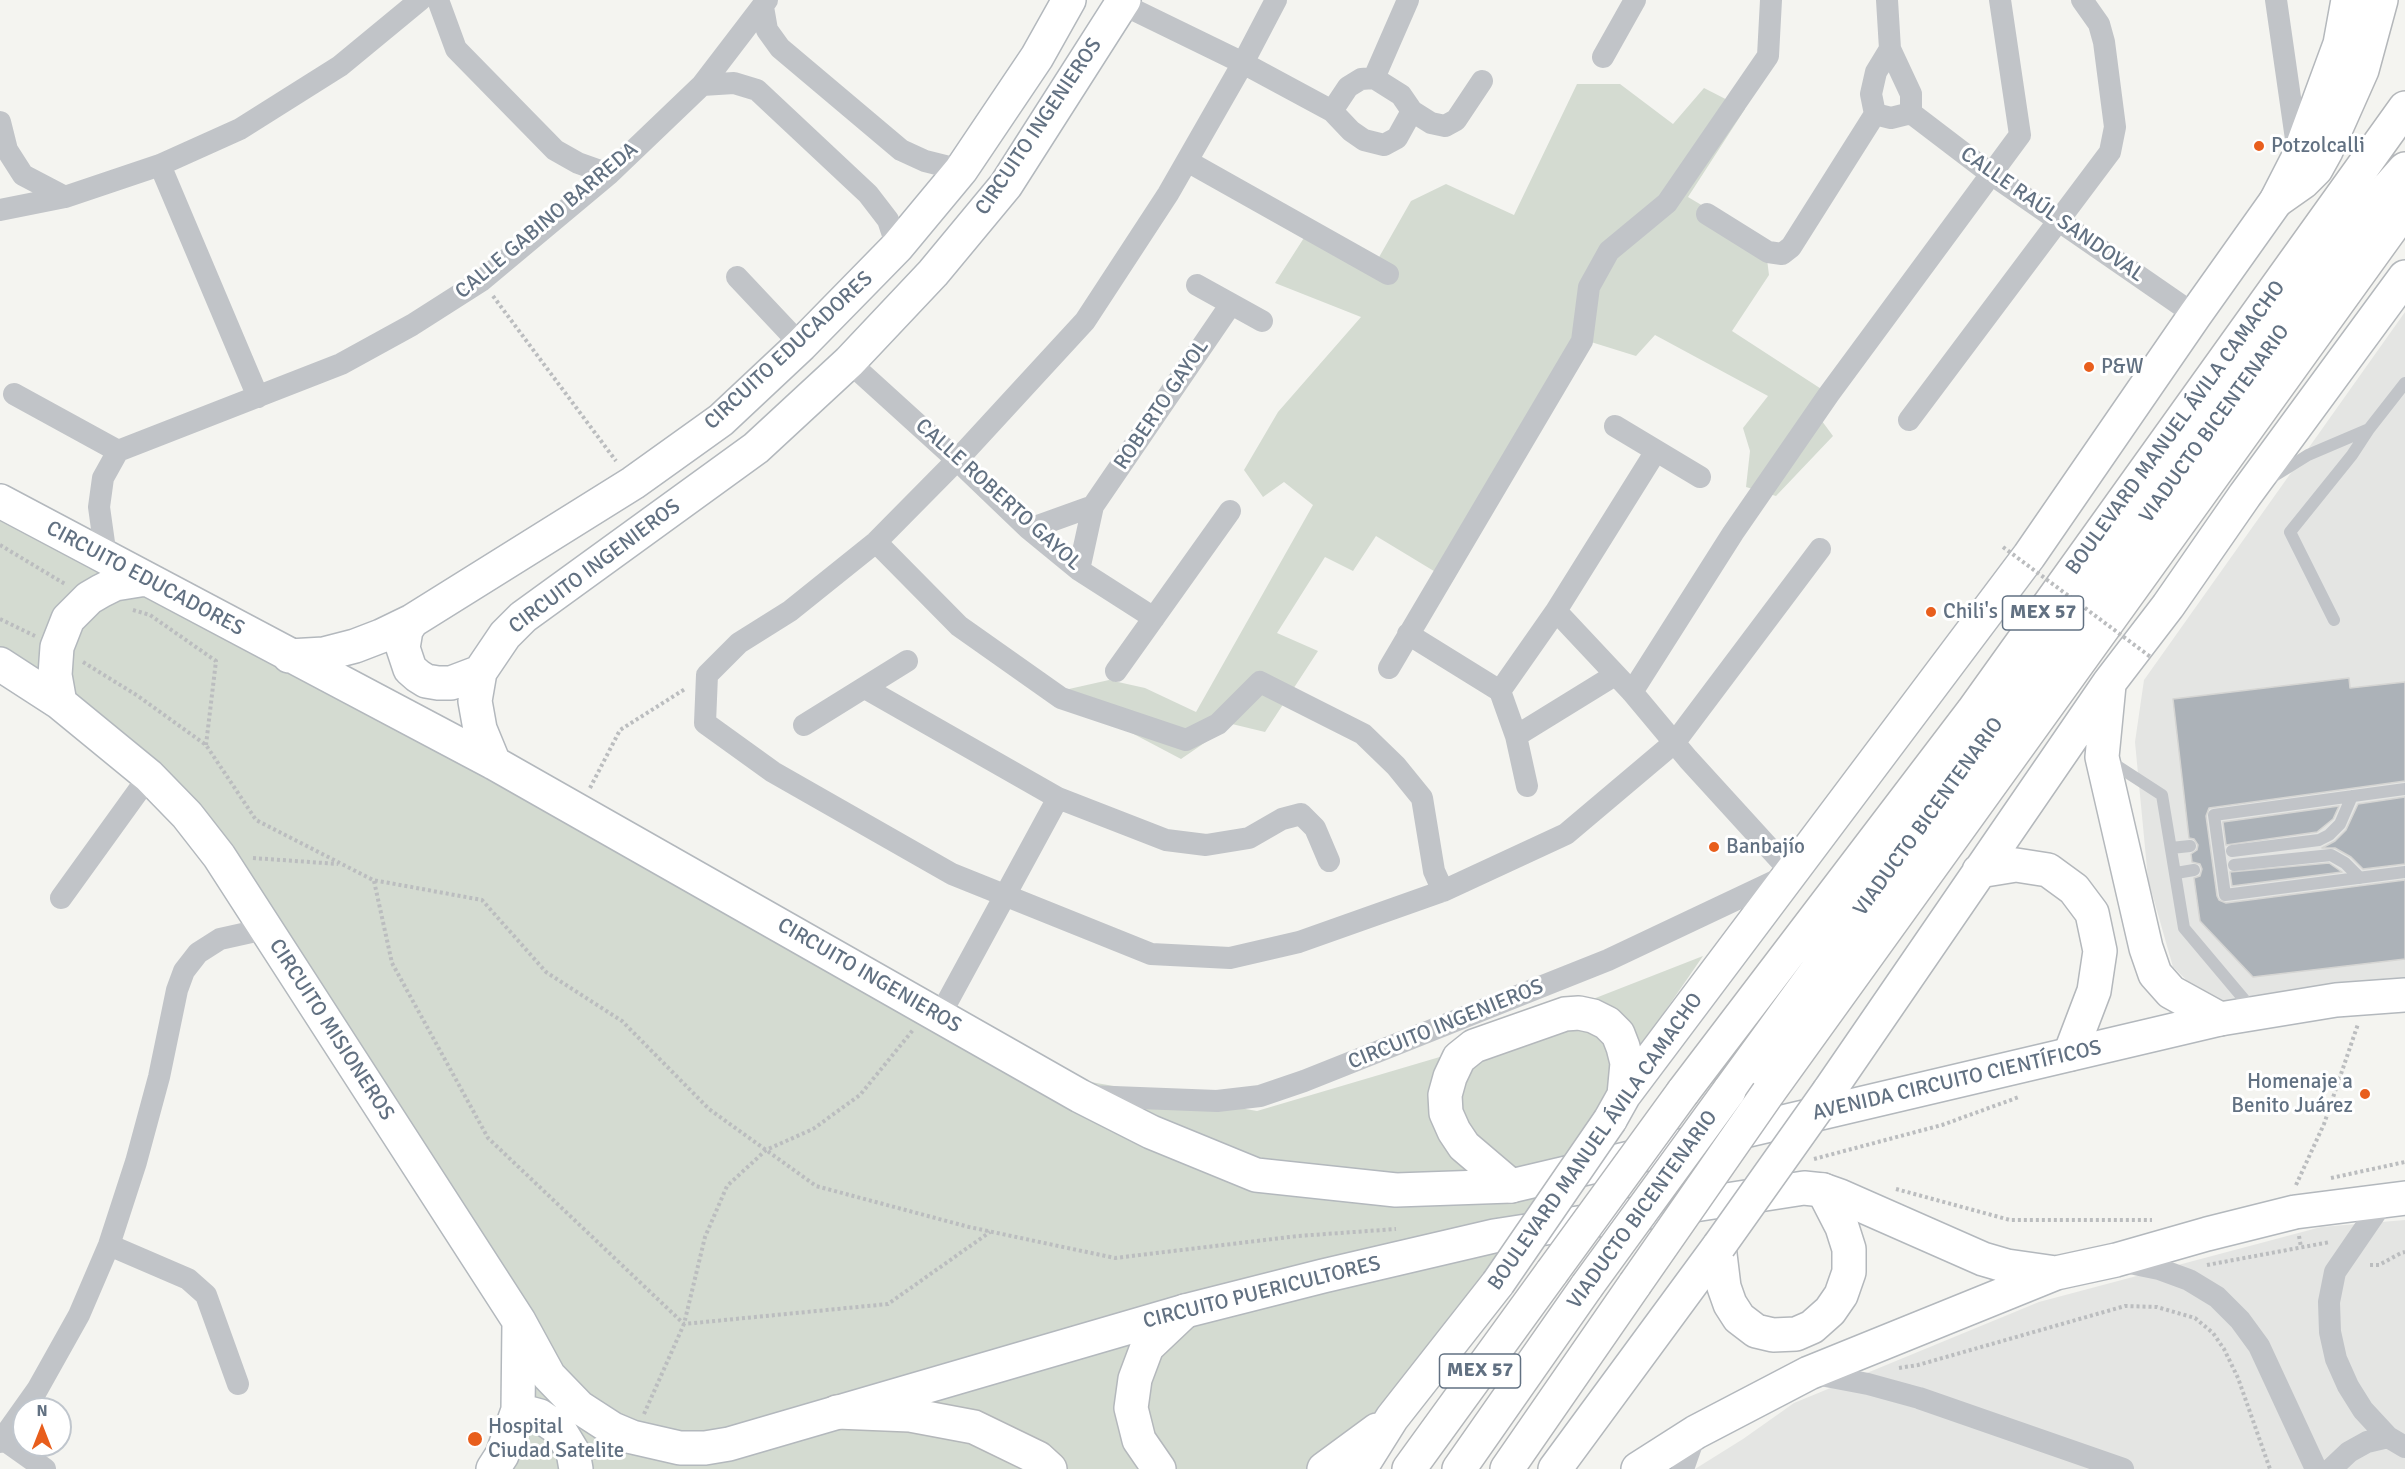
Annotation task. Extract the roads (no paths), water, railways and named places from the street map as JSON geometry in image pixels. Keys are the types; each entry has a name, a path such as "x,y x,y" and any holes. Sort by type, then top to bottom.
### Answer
{"main road":[{"name":"CIRCUITO EDUCADORES","path":"289,656 324,654 355,646 412,621 633,483 721,420 801,345 897,247 961,170 1037,57 1069,0"},
{"name":"BOULEVARD MANUEL ÁVILA CAMACHO","path":"1360,1469 1392,1418 1498,1284 1617,1107 2029,556 2276,201 2298,158 2340,44 2348,0"},
{"path":"2276,201 2303,182 2316,169 2326,151 2362,70 2381,0"},
{"name":"CIRCUITO INGENIEROS","path":"1123,2 1006,185 933,273 849,362 756,448 523,617 492,651 480,672 475,701 480,729 494,763 934,1014 1080,1096 1151,1132 1256,1175 1396,1190 1511,1186"},
{"name":"BOULEVARD MANUEL ÁVILA CAMACHO","path":"1409,1469 1683,1092 1973,711 2405,108"},
{"name":"VIADUCTO BICENTENARIO","path":"1459,1469 1587,1286 1729,1091 2400,188"},
{"name":"MEX 57","path":"1507,1469 2400,188"},
{"path":"1555,1469 1719,1246 1829,1091 2109,683 2168,606 2245,495 2405,277"},
{"name":"CIRCUITO EDUCADORES","path":"0,501 494,763"},
{"path":"60,703 55,675 57,646 68,619 89,598 115,584 146,579"},
{"path":"412,621 406,630 403,648 410,669 418,676 438,683 451,683 480,672"},
{"name":"CIRCUITO MISIONEROS","path":"0,664 60,703 149,776 187,815 219,856 519,1321"},
{"path":"2109,683 2102,757 2146,948 2155,974 2171,992 2220,1020"},
{"path":"1979,871 2016,865 2048,870 2074,889 2092,913 2100,951 2094,991 2070,1054"},
{"name":"AVENIDA CIRCUITO CIENTÍFICOS","path":"1511,1186 2220,1020 2336,1000 2405,995"},
{"path":"1511,1186 1464,1146 1446,1113 1445,1095 1450,1077 1459,1058 1474,1046 1565,1014 1579,1013 1593,1016 1607,1023 1618,1034 1623,1047 1627,1063 1617,1107"},
{"path":"1719,1246 1724,1287 1730,1304 1739,1318 1756,1331 1773,1335 1796,1334 1812,1327 1830,1311 1841,1295 1849,1272 1849,1249 1823,1176"},
{"name":"CIRCUITO PUERICULTORES","path":"519,1321 549,1376 564,1393 595,1419 632,1437 680,1448 705,1448 729,1444 1185,1311 1494,1236 1804,1188 1823,1176 1983,1259 2007,1266 2056,1273"},
{"path":"1638,1469 1696,1432 1809,1373 2056,1273 2116,1260 2207,1234 2296,1192 2395,1198"},
{"path":"1159,1469 1139,1440 1131,1408 1135,1379 1147,1347 1185,1311"},
{"path":"493,1469 502,1455 518,1410 519,1321"},
{"path":"518,1410 540,1416 559,1429 573,1452 576,1469"},
{"path":"837,1412 910,1415 974,1427 1038,1458 1050,1469"},
{"path":"1324,1469 1392,1418"},
{"path":"662,1469 729,1444"}],"street":[{"path":"0,210 65,197 160,165 240,129 340,66 420,0"},
{"path":"438,0 456,49 555,150 578,163 609,174"},
{"path":"1276,0 1243,63 1168,194 1085,321 957,460 876,542 790,611 740,643 707,675 705,723 773,772 952,874 1151,954 1230,958 1299,942 1443,891 1566,834 1675,742 1820,549"},
{"path":"1374,78 1408,0"},
{"path":"1603,57 1635,0"},
{"path":"1389,668 1582,341 1588,286 1609,251 1668,202 1768,56 1771,0"},
{"path":"1875,114 1891,118 1911,113 1911,94 1890,49 1887,0"},
{"path":"1632,692 1733,533 1829,394 2020,135 2000,0"},
{"path":"1909,420 2110,152 2115,127 2104,42 2099,24 2082,0"},
{"path":"2276,0 2298,158"},
{"path":"1123,2 1332,111 1350,131 1364,140 1384,145 1397,138 1412,111"},
{"path":"765,3 767,30 780,48 901,150 925,161 961,170"},
{"name":"CALLE GABINO BARREDA","path":"118,451 341,364 412,325 481,281 609,174 702,85 765,3"},
{"path":"1707,214 1768,252 1782,254 1791,247 1875,114 1871,94 1873,83 1876,72 1890,49"},
{"path":"1332,111 1348,87 1361,79 1374,78 1401,95 1412,111 1431,123 1445,126 1456,120 1482,81"},
{"path":"702,85 734,83 757,90 868,194 888,220 897,247"},
{"name":"CALLE RAÚL SANDOVAL","path":"1911,113 1991,174 2195,315"},
{"path":"0,122 7,150 23,175 65,197"},
{"path":"1186,161 1388,274"},
{"path":"160,165 258,397"},
{"path":"737,277 801,345"},
{"path":"1197,285 1262,321"},
{"name":"ROBERTO GAYOL","path":"1079,570 1093,506 1231,304"},
{"name":"CALLE ROBERTO GAYOL","path":"849,362 1029,529 1079,570 1154,618"},
{"path":"14,394 118,451 103,478 99,507 106,557"},
{"path":"1615,426 1700,477"},
{"path":"1500,691 1556,611 1656,451"},
{"path":"1029,529 1093,506"},
{"path":"1116,671 1230,511"},
{"path":"876,542 960,626 1061,698 1185,740 1218,724 1260,682 1363,734 1396,766 1422,798 1434,871 1443,891"},
{"path":"1556,611 1632,692 1792,873"},
{"path":"1408,634 1500,691 1515,736 1527,786"},
{"path":"804,725 907,661"},
{"path":"1515,736 1615,675"},
{"path":"865,688 1058,798 1166,840 1206,845 1249,838 1282,819 1301,814 1315,828 1329,861"},
{"path":"61,897 149,776"},
{"path":"934,1014 1058,798"},
{"name":"CIRCUITO INGENIEROS","path":"1080,1096 1216,1101 1260,1096 1315,1077 1608,960 1792,873"},
{"path":"45,1469 1,1441 38,1390 74,1325 109,1245 136,1162 159,1077 177,990 184,971 198,953 220,939 265,929"},
{"path":"2395,1198 2335,1272 2329,1302 2330,1332 2336,1359 2344,1377 2364,1410 2396,1442"},
{"path":"109,1245 188,1279 206,1295 238,1384"},
{"path":"2116,1260 2159,1269 2189,1280 2217,1297 2240,1320 2259,1346 2316,1469"},
{"path":"1809,1373 1868,1384 1919,1398 2123,1469"},
{"path":"1683,1469 1696,1432"},
{"path":"2331,1469 2349,1452 2367,1442 2396,1442"}],"lane":[{"path":"2334,621 2290,532 2352,455 2405,383"},
{"path":"2245,495 2308,455 2369,429"},
{"path":"2102,757 2162,795 2184,928 2255,1014"},
{"path":"2405,789 2214,815 2225,895 2405,872"},
{"path":"2232,851 2319,840 2329,835 2340,824 2352,796"},
{"path":"2171,848 2190,846"},
{"path":"2234,865 2331,855 2345,863 2360,878"},
{"path":"2176,873 2194,870"}],"place":[{"name":"Potzolcalli","path":"2259,146"},
{"name":"P&W","path":"2089,367"},
{"name":"Chili's","path":"1931,612"},
{"name":"Banbajío","path":"1714,847"},
{"name":"Homenaje a Benito Juárez","path":"2365,1094"},
{"name":"Hospital Ciudad Satelite","path":"475,1439"}]}
